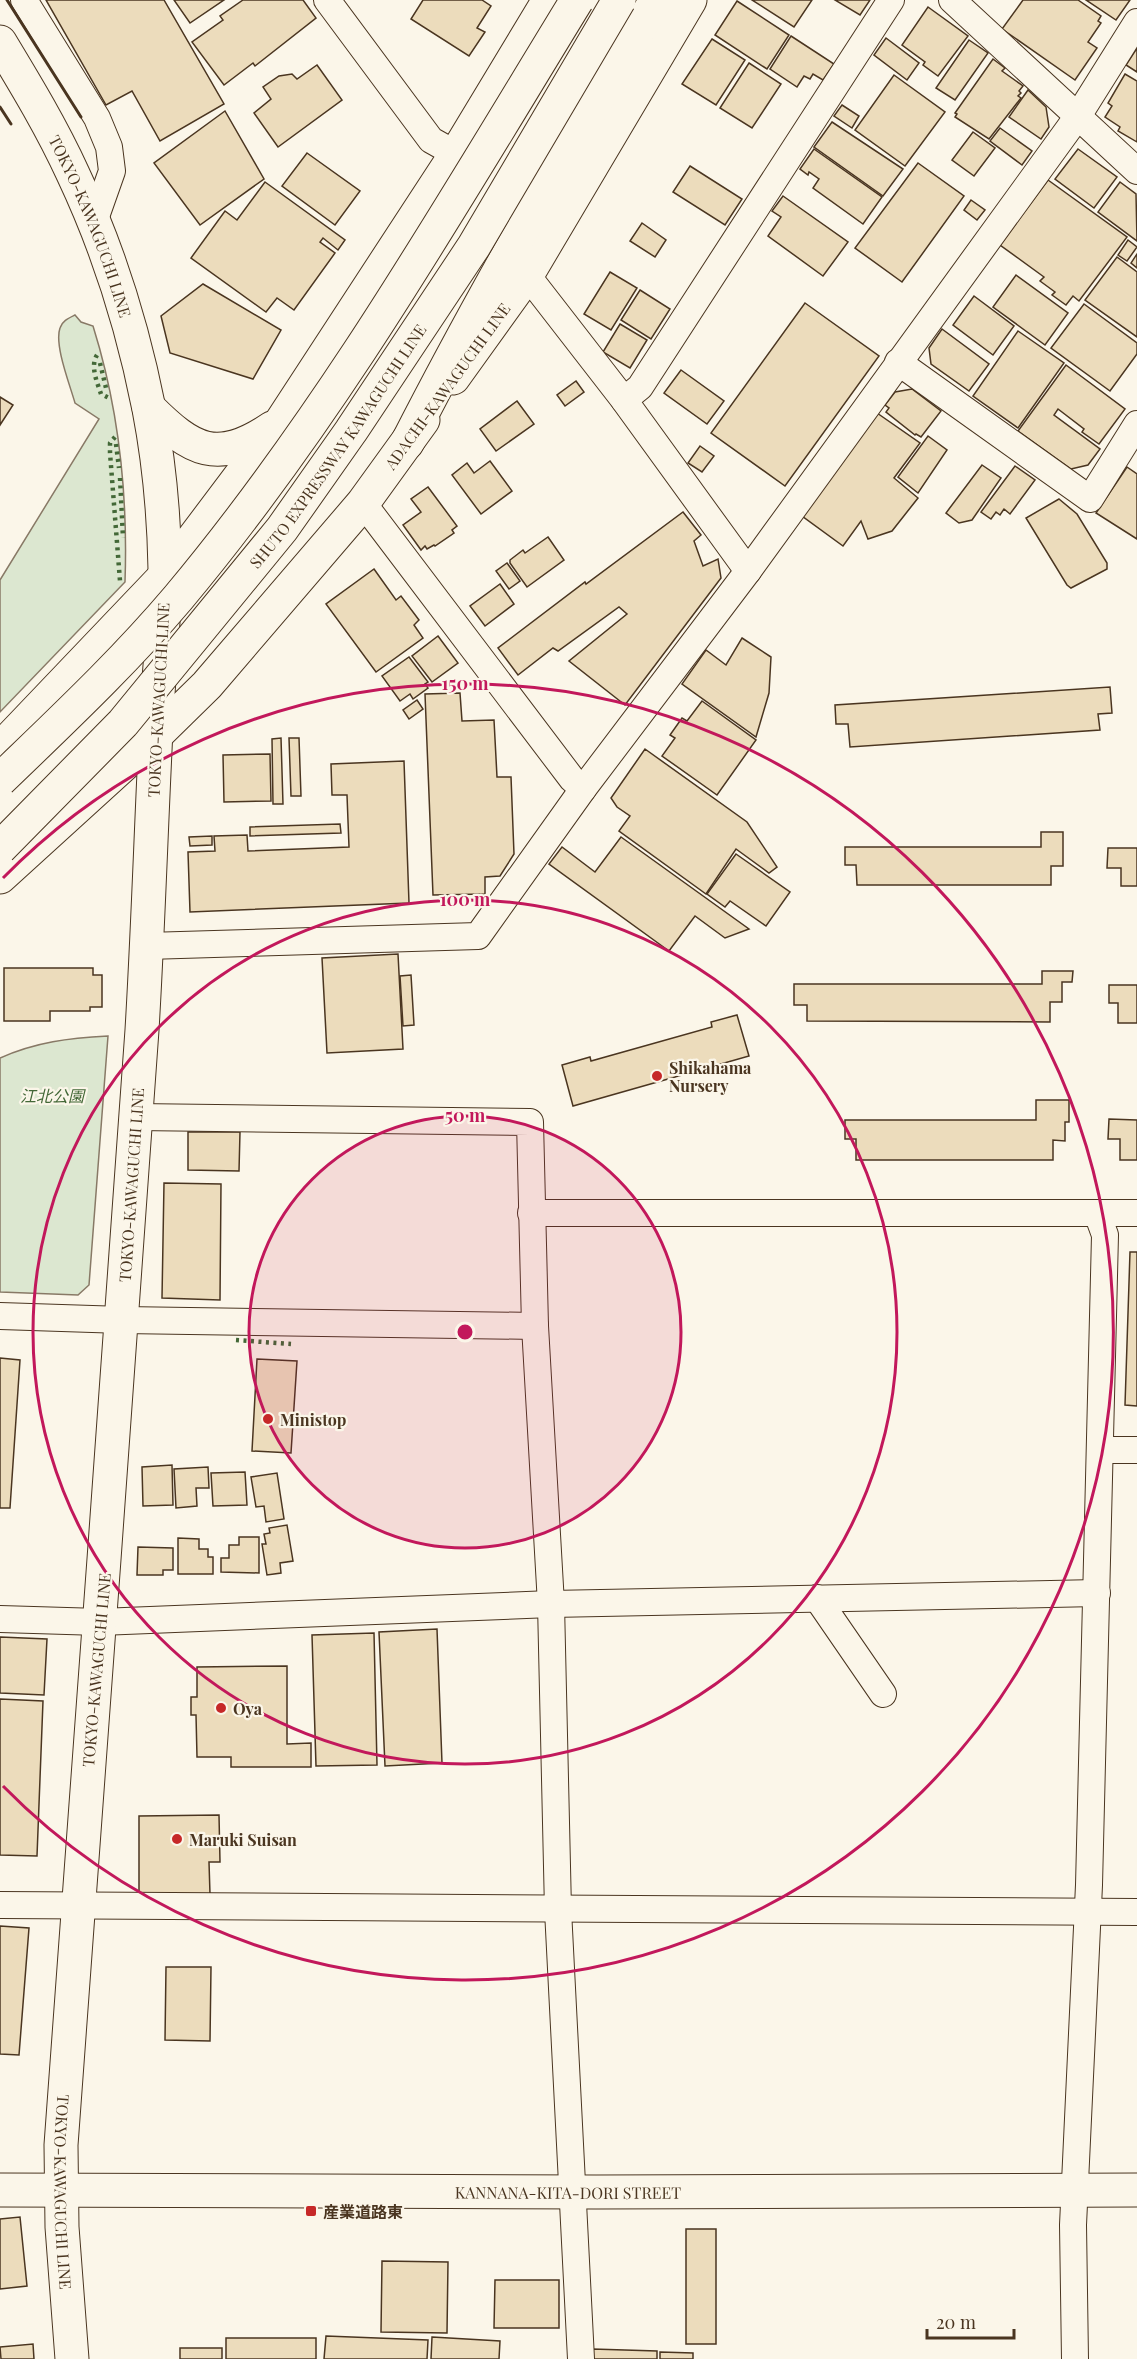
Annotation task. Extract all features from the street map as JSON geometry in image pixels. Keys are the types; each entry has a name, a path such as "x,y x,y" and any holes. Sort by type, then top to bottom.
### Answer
{"main road":[{"path":"0,749 165,576 281,422 456,154 549,0"},
{"name":"SHUTO EXPRESSWAY KAWAGUCHI LINE","path":"0,780 87,696 177,598 321,409 441,222 577,0"},
{"name":"SHUTO EXPRESSWAY KAWAGUCHI LINE","path":"0,848 123,723 282,529 351,431 474,246 619,0"},
{"path":"407,443 450,359 524,225 656,0"},
{"name":"ADACHI-KAWAGUCHI LINE","path":"0,877 155,736 207,685 363,503 526,275 690,0"},
{"name":"TOKYO-KAWAGUCHI LINE","path":"0,42 41,111 73,173 115,279 137,355 149,408 161,493 165,576 155,736 147,946 123,1320 61,2145 61,2190 72,2359"},
{"path":"149,408 184,440 206,448 221,449 244,444 281,422"},
{"name":"KANNANA-KITA-DORI STREET","path":"0,2190 573,2192 1137,2190"}],"street":[{"path":"24,0 97,118 109,147 112,171 94,222"},
{"path":"327,0 431,140 456,154"},
{"path":"624,400 640,387 891,0"},
{"path":"952,0 1137,171"},
{"path":"147,946 478,936 583,789 748,571 1078,116 1137,22"},
{"path":"526,275 624,400 748,571"},
{"path":"898,362 1090,499 1137,424"},
{"path":"363,503 572,779 583,789"},
{"path":"136,1117 530,1122 535,1326 551,1604 558,1910 581,2359"},
{"path":"531,1213 1137,1213"},
{"path":"1075,2359 1073,2225 1089,1910 1105,1235 1097,1213"},
{"path":"0,1316 535,1326"},
{"path":"1100,1450 1137,1450"},
{"path":"0,1619 100,1622 551,1604 1097,1593"},
{"path":"818,1598 884,1694"},
{"path":"0,1905 1137,1912"}],"green space":[{"path":"75,315 81,322 93,326 115,421 125,517 125,582 0,712 0,580 99,419 75,403 66,376 59,344 60,328 64,322"},
{"name":"江北公園","path":"108,1036 89,1285 78,1295 0,1292 0,1058 53,1042"}],"building":[{"path":"46,0 164,0 224,104 160,141 132,91 106,105"},
{"path":"174,0 224,0 190,23"},
{"path":"243,0 303,0 316,18 255,66 253,63 224,85 192,42 223,20 220,16"},
{"path":"423,0 482,0 491,6 477,28 485,32 469,56 411,19"},
{"path":"752,0 812,0 794,27"},
{"path":"835,0 870,0 860,15"},
{"path":"1023,0 1078,0 1101,16 1098,21 1101,23 1088,42 1097,48 1075,80 1002,29"},
{"path":"1086,0 1130,0 1116,20"},
{"path":"737,1 789,35 767,69 715,35"},
{"path":"928,7 968,36 938,76 923,65 925,62 902,45"},
{"path":"791,36 834,64 823,80 813,74 810,79 804,76 797,87 770,69"},
{"path":"886,38 919,63 907,80 874,55"},
{"path":"712,39 745,60 716,105 682,84"},
{"path":"969,40 988,53 955,100 936,88"},
{"path":"1137,48 1137,72 1126,65"},
{"path":"993,59 1005,68 1002,71 1023,86 1018,96 1021,98 989,139 955,117 957,114 955,113"},
{"path":"749,63 781,84 752,128 720,108"},
{"path":"317,65 342,100 278,147 254,113 271,99 263,87 279,76 292,74 297,79"},
{"path":"1125,74 1137,81 1137,142 1118,131 1120,127 1105,117 1112,106 1108,103"},
{"path":"894,75 945,112 905,166 855,130"},
{"path":"1028,90 1046,107 1049,127 1041,139 1009,117"},
{"path":"842,105 859,116 852,128 834,116"},
{"path":"225,111 264,179 200,225 154,163"},
{"path":"832,122 903,169 883,196 814,147"},
{"path":"1000,128 1032,151 1022,165 990,141"},
{"path":"973,132 995,148 974,176 952,160"},
{"path":"814,149 882,197 863,224 813,188 819,179 800,169"},
{"path":"1078,149 1117,177 1094,208 1055,179"},
{"path":"307,153 360,191 335,225 282,186"},
{"path":"918,163 964,196 902,282 855,248"},
{"path":"690,166 742,199 725,225 673,192"},
{"path":"1048,180 1127,237 1079,301 1073,296 1066,305 1052,295 1055,292 1040,281 1044,277 1000,245"},
{"path":"265,182 345,240 338,250 323,238 320,242 335,253 294,310 277,298 266,312 191,258 225,211 237,220"},
{"path":"1120,182 1136,194 1137,241 1098,212"},
{"path":"783,196 848,242 823,276 768,236 781,217 772,211"},
{"path":"971,200 985,210 977,220 964,210"},
{"path":"642,223 666,240 655,257 630,241"},
{"path":"1128,240 1137,247 1127,261 1118,255"},
{"path":"1137,254 1137,268 1131,263"},
{"path":"1117,257 1137,272 1137,337 1085,300"},
{"path":"610,272 637,288 611,330 584,314"},
{"path":"1016,275 1068,313 1045,345 993,307"},
{"path":"203,284 281,330 253,379 170,353 161,316"},
{"path":"640,290 670,309 651,339 621,320"},
{"path":"974,296 1014,326 993,355 953,325"},
{"path":"805,303 879,356 785,486 711,433"},
{"path":"1084,304 1137,343 1137,354 1110,391 1051,348"},
{"path":"620,324 647,340 630,368 603,352"},
{"path":"942,329 989,364 969,391 931,364 929,348"},
{"path":"1018,331 1064,363 1018,428 973,396"},
{"path":"1066,365 1125,409 1099,444 1082,432 1084,429 1058,409 1054,415 1100,449 1088,465 1071,469 1018,431"},
{"path":"681,370 724,401 707,424 664,393"},
{"path":"576,381 584,392 565,406 557,395"},
{"path":"912,389 941,411 921,437 915,435 886,412 889,408 885,405 895,392"},
{"path":"0,397 13,405 0,425"},
{"path":"517,401 534,424 496,451 480,429"},
{"path":"877,413 920,443 894,478 918,498 892,531 868,539 861,521 843,546 802,516"},
{"path":"928,436 947,450 918,493 898,477"},
{"path":"700,446 714,456 702,472 688,463"},
{"path":"490,461 512,491 481,514 452,475 467,463 474,473"},
{"path":"982,465 1001,478 972,520 959,523 946,513"},
{"path":"1015,466 1035,480 1010,514 1004,509 1000,515 996,512 991,519 981,512"},
{"path":"1127,467 1137,474 1137,539 1096,513"},
{"path":"428,487 457,526 452,530 454,533 435,546 427,549 425,546 421,550 403,525 421,512 411,499"},
{"path":"1059,499 1077,514 1107,563 1107,569 1071,588 1026,518"},
{"path":"683,512 701,535 694,541 703,566 718,559 721,578 625,705 569,661 627,614 619,607 558,651 553,648 518,675 498,648"},
{"path":"548,537 564,560 527,587 510,560 523,550 525,553"},
{"path":"507,563 520,581 509,589 496,571"},
{"path":"374,569 396,600 401,596 419,620 414,625 423,638 376,672 326,604"},
{"path":"500,584 514,604 485,626 470,606"},
{"path":"438,636 458,663 432,682 412,656"},
{"path":"742,638 771,657 769,693 756,737 682,684 706,650 726,665"},
{"path":"409,657 428,682 425,684 428,688 413,699 410,694 400,701 382,676"},
{"path":"1110,687 1112,713 1098,714 1100,730 850,747 848,724 836,724 835,705"},
{"path":"460,693 462,721 494,720 497,777 511,777 514,854 500,876 485,877 485,894 433,895 425,694"},
{"path":"417,700 423,709 409,719 403,710"},
{"path":"702,701 756,740 717,795 662,756 675,738 670,735 682,718 687,721"},
{"path":"281,738 283,804 273,804 272,739"},
{"path":"289,738 299,738 301,796 291,796"},
{"path":"645,749 747,822 777,867 769,873 736,849 706,894 619,831 630,816 617,807 611,798"},
{"path":"270,754 271,801 224,802 223,755"},
{"path":"404,761 409,903 190,912 188,852 215,851 214,836 247,835 248,851 349,847 347,795 332,795 331,764"},
{"path":"340,824 341,833 250,836 250,827"},
{"path":"1041,832 1063,832 1063,866 1051,866 1051,885 857,885 856,865 845,865 845,847 1041,847"},
{"path":"212,836 212,845 190,846 189,837"},
{"path":"621,837 749,929 725,938 695,916 669,951 549,864 562,847 595,872"},
{"path":"1108,848 1137,848 1137,886 1121,886 1121,868 1107,868"},
{"path":"736,854 790,892 766,926 730,901 725,907 707,894"},
{"path":"398,954 403,1049 327,1053 322,958"},
{"path":"4,968 93,968 93,975 102,975 102,1007 90,1007 90,1011 50,1011 50,1021 4,1021"},
{"path":"1042,971 1073,971 1072,982 1062,982 1062,1002 1050,1002 1050,1022 807,1021 807,1005 794,1005 794,984 1042,984"},
{"path":"411,975 414,1025 403,1026 400,976"},
{"path":"1109,985 1137,985 1137,1023 1118,1023 1118,1003 1109,1003"},
{"path":"737,1015 749,1056 573,1106 562,1065 590,1057 591,1061 712,1027 711,1022"},
{"path":"1036,1100 1069,1100 1069,1122 1065,1122 1065,1141 1053,1140 1053,1160 856,1160 856,1139 845,1139 845,1120 1036,1120"},
{"path":"1109,1119 1137,1120 1137,1160 1120,1160 1120,1139 1108,1139"},
{"path":"188,1132 240,1132 239,1171 188,1170"},
{"path":"164,1183 221,1184 220,1300 162,1298"},
{"path":"1130,1252 1137,1252 1137,1406 1125,1405"},
{"path":"0,1358 20,1360 10,1508 0,1508"},
{"path":"257,1359 297,1361 291,1453 252,1451"},
{"path":"172,1465 173,1505 143,1506 142,1467"},
{"path":"208,1467 209,1488 196,1488 197,1506 176,1508 174,1469"},
{"path":"245,1472 247,1505 213,1506 211,1473"},
{"path":"277,1473 284,1519 266,1522 264,1506 256,1507 251,1477"},
{"path":"287,1525 293,1561 280,1563 281,1573 267,1575 262,1544 266,1544 264,1534 270,1533 269,1528"},
{"path":"239,1537 259,1537 259,1573 221,1572 221,1558 229,1558 229,1545 239,1545"},
{"path":"178,1538 199,1539 199,1549 208,1549 208,1557 213,1557 213,1574 178,1574"},
{"path":"138,1547 173,1548 173,1570 163,1570 163,1575 137,1575"},
{"path":"437,1629 442,1763 385,1766 379,1632"},
{"path":"374,1633 377,1765 316,1766 312,1635"},
{"path":"0,1637 47,1639 44,1695 0,1693"},
{"path":"287,1666 287,1744 311,1743 311,1767 231,1767 231,1757 197,1757 196,1715 191,1715 191,1697 197,1697 197,1667"},
{"path":"0,1699 43,1701 37,1856 0,1855"},
{"path":"219,1815 220,1862 209,1862 210,1894 139,1895 139,1816"},
{"path":"0,1926 29,1928 19,2055 0,2054"},
{"path":"166,1967 211,1967 210,2041 165,2040"},
{"path":"20,2217 27,2286 0,2289 0,2219"},
{"path":"686,2229 716,2229 716,2344 686,2344"},
{"path":"382,2261 448,2262 447,2333 381,2332"},
{"path":"495,2280 559,2280 559,2328 494,2328"},
{"path":"326,2336 428,2340 427,2359 324,2359"},
{"path":"432,2337 500,2341 499,2359 431,2359"},
{"path":"226,2338 316,2338 316,2359 226,2359"},
{"path":"33,2344 34,2359 1,2359 0,2347"},
{"path":"180,2348 222,2348 222,2359 180,2359"},
{"path":"592,2349 657,2351 657,2359 592,2359"},
{"path":"660,2352 693,2353 693,2359 660,2359"}],"hedge":[{"path":"97,355 94,364 96,379 101,394 109,398"},
{"path":"100,363 106,388"},
{"path":"115,437 110,443 110,453 120,581"},
{"path":"116,444 119,468"},
{"path":"120,478 123,538"},
{"path":"236,1340 291,1344"}],"wall":[{"path":"7,0 81,117"},
{"path":"0,107 11,124"}],"place":[{"name":"Shikahama Nursery","path":"657,1076"},
{"name":"Ministop","path":"268,1419"},
{"name":"Oya","path":"221,1708"},
{"name":"Maruki Suisan","path":"177,1839"},
{"name":"産業道路東","path":"311,2211"}]}
